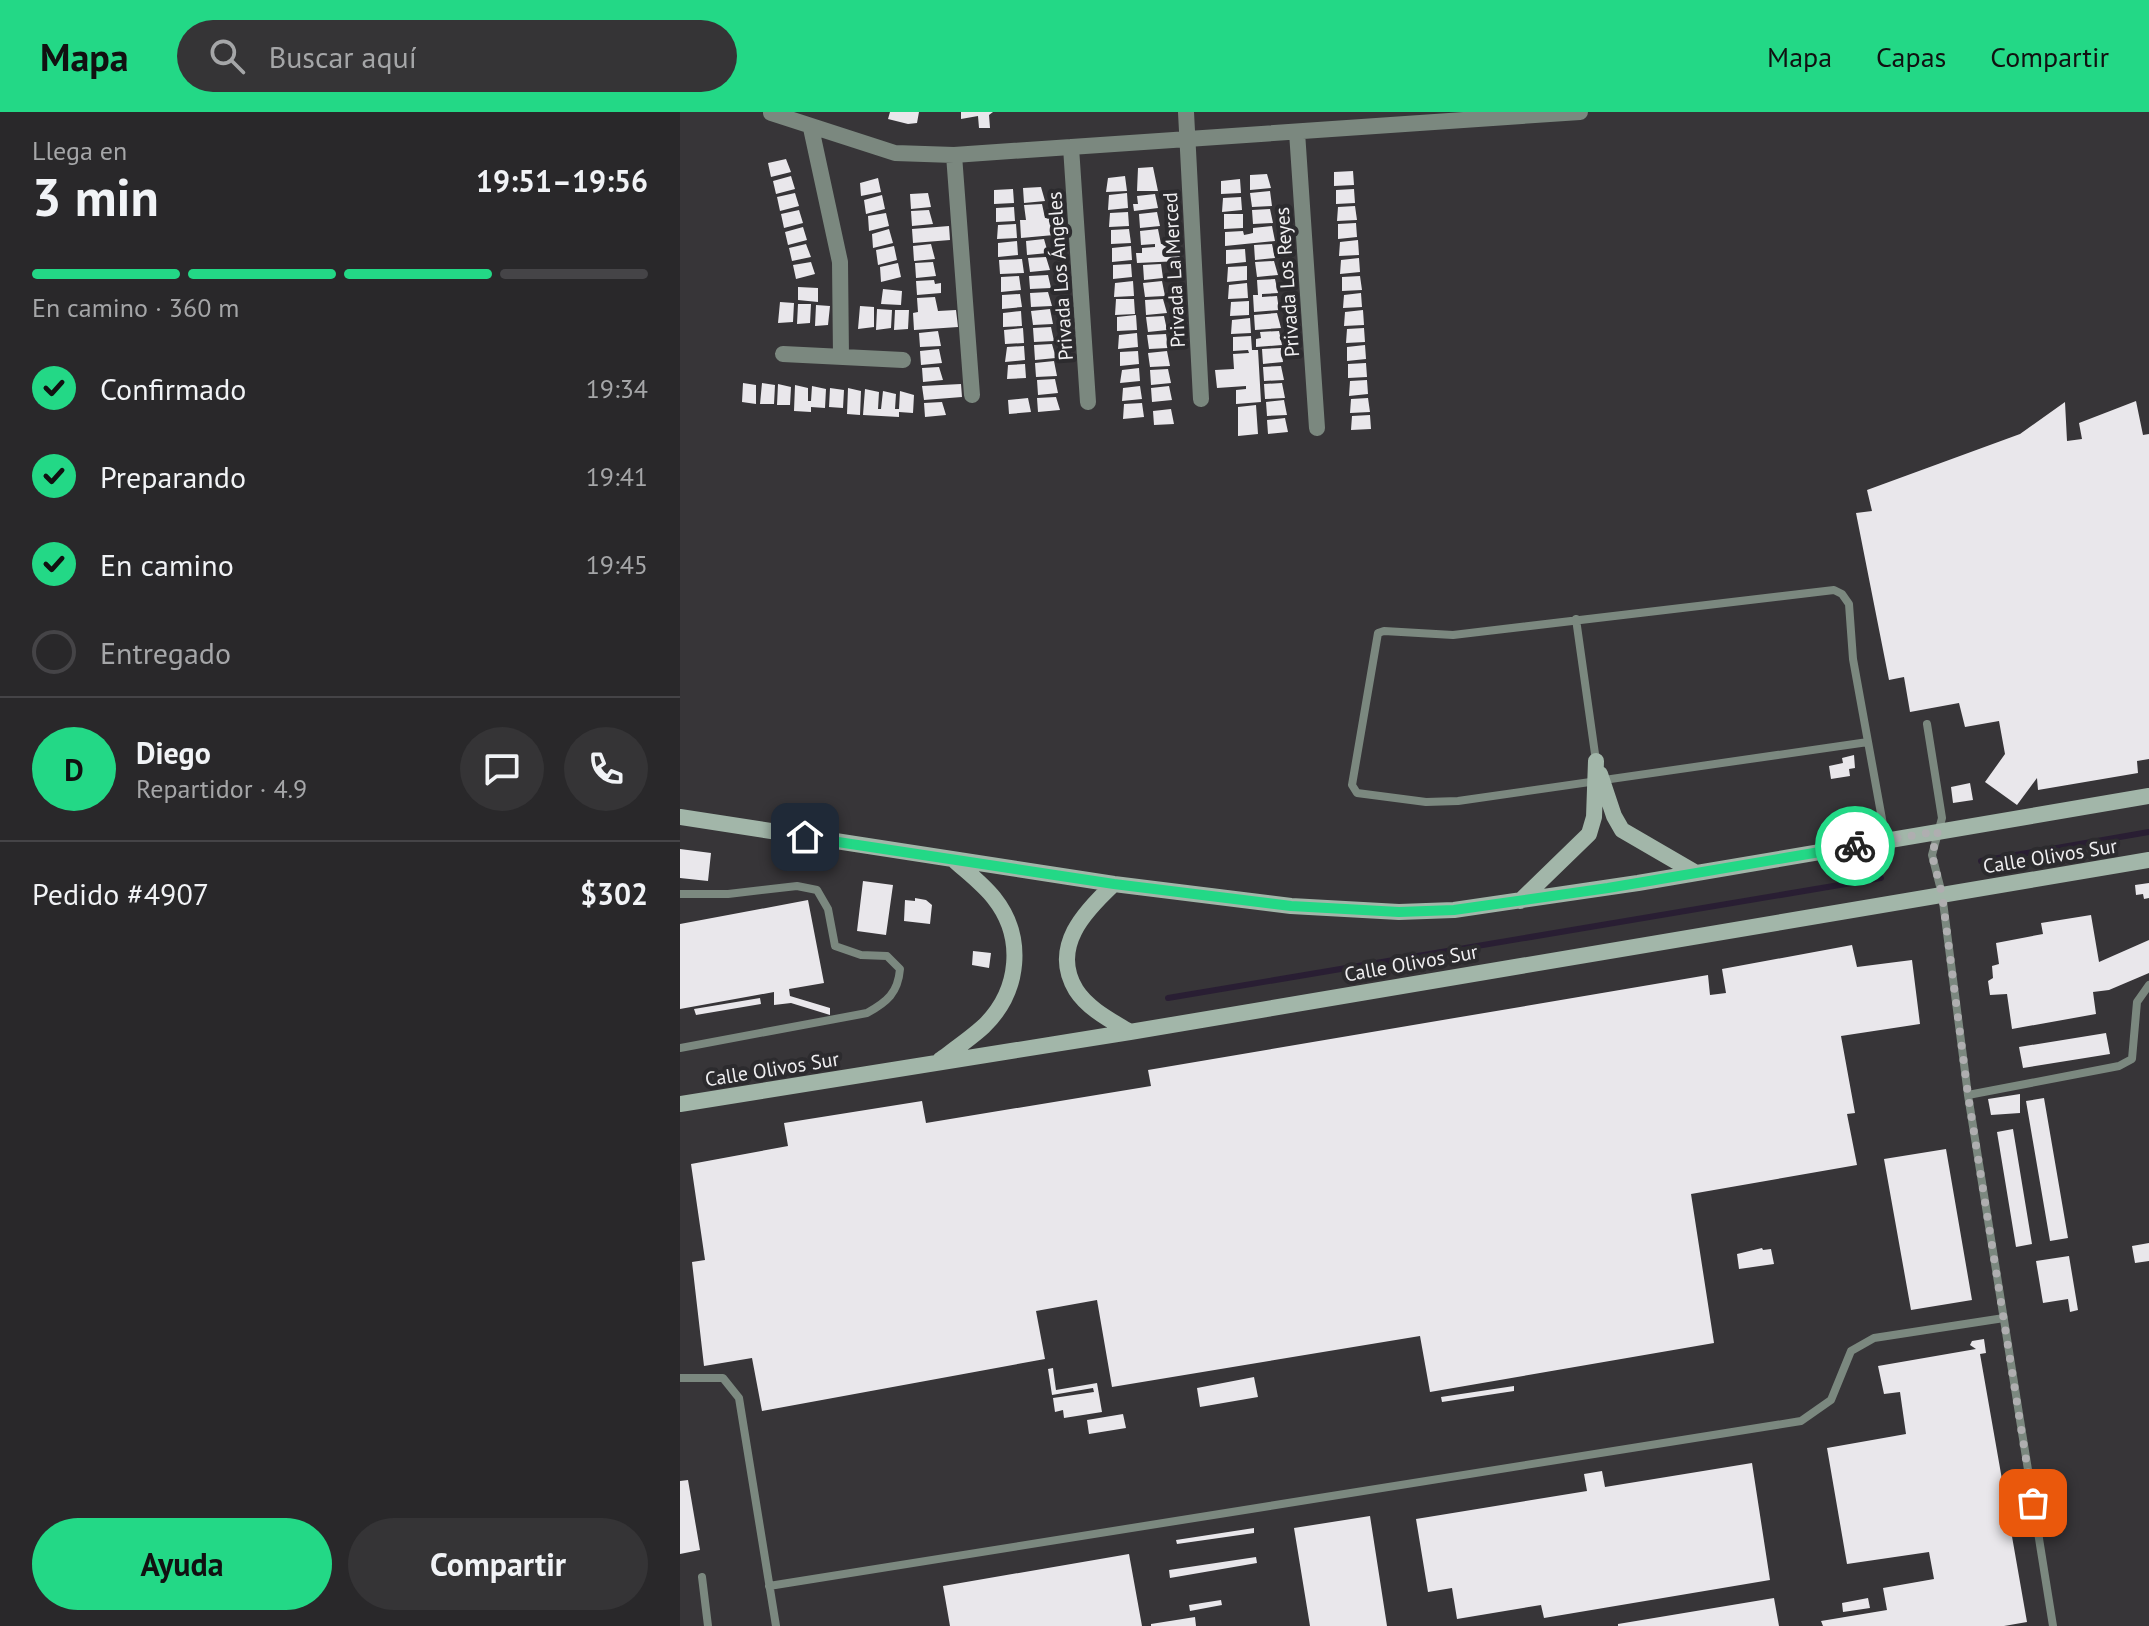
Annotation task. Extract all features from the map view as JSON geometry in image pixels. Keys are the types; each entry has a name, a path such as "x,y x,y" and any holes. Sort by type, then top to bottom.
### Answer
{"main road":[{"path":"1596,761 1599,780 1622,830 1696,873"},
{"path":"1520,901 1589,834 1599,780"},
{"path":"680,817 1114,884 1347,911 1454,910 1696,873 2149,796"},
{"path":"1589,834 1622,830"},
{"path":"939,1061 984,1025 1002,1004 1013,976 1015,940 1008,919 993,897 954,860"},
{"name":"Calle Olivos Sur","path":"680,1104 1130,1032 2149,860"},
{"path":"1114,884 1074,926 1069,965 1076,990 1096,1011 1130,1032"}],"street":[{"name":"Privada La Merced","path":"1186,112 1201,399"},
{"path":"771,113 895,153 954,155 1580,112"},
{"path":"811,128 840,262 841,357"},
{"name":"Privada Los Reyes","path":"1297,132 1317,428"},
{"name":"Privada Los Ángeles","path":"1071,147 1088,402"},
{"path":"954,155 972,395"},
{"path":"783,354 903,360"}],"lane":[{"path":"1868,742 1437,802 1365,795 1357,793 1352,785 1378,633 1453,635 1834,590 1842,594 1849,604 1853,659 1886,841"},
{"path":"1576,619 1596,761"},
{"path":"1927,724 1942,818 1932,855 1942,894 1968,1095 2053,1626"},
{"path":"680,894 728,894 797,886 817,890 828,909 835,946 861,955 887,956 900,969 899,985 886,1003 867,1013 680,1048"},
{"path":"1968,1095 2119,1066 2132,1059 2137,1002 2149,985"},
{"path":"769,1586 1801,1421 1831,1400 1851,1351 1874,1338 2004,1318"},
{"path":"680,1378 723,1378 739,1398 776,1626"},
{"path":"702,1577 708,1626"}],"building":[{"path":"890,112 919,112 917,123 888,119"},
{"path":"961,112 993,112 989,115 990,128 979,128 978,116 961,119"},
{"path":"786,159 791,172 771,177 768,163"},
{"path":"1153,167 1158,191 1137,191 1138,168"},
{"path":"1353,171 1354,185 1334,186 1334,172"},
{"path":"1267,174 1271,188 1250,190 1250,175"},
{"path":"791,176 795,189 776,194 773,181"},
{"path":"1125,176 1127,191 1106,192 1108,178"},
{"path":"878,178 881,192 861,196 860,183"},
{"path":"1240,179 1241,193 1221,194 1221,181"},
{"path":"1041,187 1045,201 1024,203 1023,188"},
{"path":"1013,189 1014,203 994,204 994,190"},
{"path":"1354,189 1355,203 1336,204 1336,190"},
{"path":"1270,191 1272,206 1252,207 1250,193"},
{"path":"795,193 799,206 780,211 777,197"},
{"path":"928,193 931,207 911,209 910,194"},
{"path":"1127,193 1128,208 1108,210 1109,195"},
{"path":"1155,194 1158,208 1134,211 1133,204 1138,204 1137,196"},
{"path":"882,195 885,209 866,214 864,200"},
{"path":"1241,197 1242,210 1222,212 1223,198"},
{"path":"1042,204 1045,218 1063,217 1065,234 1021,238 1020,220 1026,220 1024,205"},
{"path":"1355,206 1357,220 1337,221 1338,207"},
{"path":"1014,207 1015,221 996,222 996,208"},
{"path":"1270,209 1273,223 1253,224 1252,210"},
{"path":"799,210 803,223 784,228 781,214"},
{"path":"929,210 933,224 912,226 911,211"},
{"path":"1128,212 1129,226 1109,227 1110,213"},
{"path":"1157,212 1160,226 1140,228 1139,214"},
{"path":"886,213 889,226 869,231 868,216"},
{"path":"1224,214 1243,214 1243,228 1224,229"},
{"path":"1356,223 1357,237 1338,239 1338,224"},
{"path":"1016,224 1017,238 997,239 998,225"},
{"path":"949,226 950,240 913,243 912,229"},
{"path":"1272,226 1275,241 1225,246 1225,232 1243,231 1244,235 1253,233 1253,228"},
{"path":"803,227 807,240 788,245 785,232"},
{"path":"889,229 893,243 873,248 872,234"},
{"path":"1129,229 1131,243 1111,244 1111,230"},
{"path":"1158,229 1161,244 1179,242 1180,261 1137,263 1136,253 1142,253 1142,248 1155,247 1155,244 1141,245 1140,231"},
{"path":"1044,239 1048,253 1027,255 1026,241"},
{"path":"1358,240 1359,255 1339,256 1340,242"},
{"path":"1017,241 1018,255 998,257 998,243"},
{"path":"806,244 811,257 792,261 789,248"},
{"path":"931,244 935,259 914,261 913,246"},
{"path":"1272,244 1275,258 1255,260 1254,245"},
{"path":"894,246 897,260 878,265 876,250"},
{"path":"1131,246 1132,260 1112,262 1112,248"},
{"path":"1245,249 1246,262 1226,264 1226,250"},
{"path":"1046,257 1050,270 1030,272 1028,258"},
{"path":"1359,258 1360,272 1340,274 1341,260"},
{"path":"1022,259 1024,273 1000,274 999,260"},
{"path":"1274,261 1278,275 1257,277 1255,262"},
{"path":"811,262 815,274 796,279 793,265"},
{"path":"933,262 936,276 916,278 915,263"},
{"path":"898,263 901,277 881,282 880,267"},
{"path":"1131,264 1132,277 1113,279 1113,265"},
{"path":"1161,264 1163,278 1144,280 1143,265"},
{"path":"1247,266 1247,280 1227,282 1228,267"},
{"path":"1048,275 1051,288 1030,289 1029,276"},
{"path":"1019,276 1021,290 1001,292 1001,277"},
{"path":"1360,276 1362,290 1342,291 1342,277"},
{"path":"1275,279 1278,293 1262,294 1262,297 1277,296 1279,310 1254,312 1253,295 1258,295 1257,280"},
{"path":"934,280 935,284 941,283 941,293 917,295 916,281"},
{"path":"1133,281 1134,296 1114,297 1115,283"},
{"path":"1162,281 1165,296 1145,297 1143,283"},
{"path":"1247,283 1248,298 1228,299 1229,285"},
{"path":"798,287 818,288 818,302 798,300"},
{"path":"883,289 902,291 901,305 881,304"},
{"path":"1048,292 1052,306 1031,307 1030,293"},
{"path":"1361,293 1362,307 1343,308 1344,295"},
{"path":"1020,294 1022,307 1002,309 1002,295"},
{"path":"935,297 938,311 956,310 958,327 914,330 913,313 918,312 917,298"},
{"path":"1116,299 1134,299 1135,314 1115,315"},
{"path":"1163,299 1167,313 1146,315 1145,300"},
{"path":"1249,301 1249,315 1230,316 1231,302"},
{"path":"780,302 794,303 793,322 778,323"},
{"path":"798,304 811,304 810,323 797,324"},
{"path":"816,305 830,306 828,325 815,326"},
{"path":"860,306 874,307 874,327 858,329"},
{"path":"877,309 892,310 891,328 876,330"},
{"path":"1050,309 1053,324 1033,325 1031,311"},
{"path":"895,310 909,310 908,329 894,330"},
{"path":"1363,310 1364,325 1344,326 1345,312"},
{"path":"1021,311 1022,326 1003,327 1003,313"},
{"path":"1277,313 1281,328 1255,330 1254,315"},
{"path":"1136,315 1137,330 1117,331 1117,317"},
{"path":"1164,316 1167,330 1148,332 1146,317"},
{"path":"1250,318 1251,333 1231,334 1232,320"},
{"path":"1051,327 1054,341 1034,342 1033,328"},
{"path":"1023,328 1024,343 1005,344 1004,330"},
{"path":"1364,328 1365,342 1346,343 1347,329"},
{"path":"938,331 941,346 920,347 919,333"},
{"path":"1279,331 1282,345 1256,347 1256,339 1261,338 1260,332"},
{"path":"1137,333 1138,347 1118,349 1119,335"},
{"path":"1166,334 1168,348 1149,349 1147,335"},
{"path":"1251,336 1252,350 1258,350 1261,402 1236,404 1236,390 1246,389 1246,386 1217,388 1215,370 1234,369 1233,354 1249,353 1248,350 1233,351 1233,337"},
{"path":"1052,344 1056,358 1035,360 1034,345"},
{"path":"1365,345 1366,359 1347,361 1347,347"},
{"path":"1024,346 1025,360 1005,362 1007,347"},
{"path":"1281,348 1283,362 1263,364 1262,349"},
{"path":"939,349 942,363 921,365 920,351"},
{"path":"1138,351 1139,364 1120,366 1120,352"},
{"path":"1167,351 1170,366 1150,367 1148,353"},
{"path":"1054,361 1057,376 1036,377 1035,363"},
{"path":"1366,363 1367,377 1348,378 1348,364"},
{"path":"1025,364 1026,378 1007,379 1008,365"},
{"path":"1281,366 1284,380 1264,381 1263,367"},
{"path":"939,367 943,380 923,382 922,368"},
{"path":"1139,368 1140,381 1120,383 1122,370"},
{"path":"1168,369 1171,383 1151,385 1150,370"},
{"path":"1055,379 1058,393 1038,395 1037,380"},
{"path":"1367,380 1368,394 1349,396 1350,381"},
{"path":"743,383 756,385 756,404 742,402"},
{"path":"762,383 775,385 774,404 760,404"},
{"path":"1282,383 1285,398 1265,399 1264,384"},
{"path":"778,384 791,387 790,405 777,405"},
{"path":"961,384 962,397 924,400 922,386"},
{"path":"795,385 808,388 808,401 811,401 812,386 826,389 825,408 811,407 811,412 794,411"},
{"path":"1140,386 1142,399 1122,401 1123,388"},
{"path":"1169,386 1172,400 1152,402 1151,388"},
{"path":"830,388 844,390 843,408 829,407"},
{"path":"848,388 861,391 860,415 847,414"},
{"path":"865,389 879,392 878,409 881,409 883,391 896,394 895,409 899,409 900,391 914,395 913,413 899,412 899,417 863,415"},
{"path":"1056,397 1060,410 1038,412 1037,398"},
{"path":"1028,398 1031,412 1009,414 1008,400"},
{"path":"1368,398 1370,412 1350,413 1351,399"},
{"path":"1284,400 1287,415 1267,416 1266,402"},
{"path":"2136,401 2143,435 2149,434 2149,759 2137,761 2138,773 2038,790 2037,778 2017,805 1985,782 2005,754 1999,721 1965,727 1959,703 1910,712 1904,677 1889,680 1856,513 1872,511 1867,490 2020,434 2065,402 2067,441 2082,439 2079,423"},
{"path":"942,402 946,415 925,417 924,403"},
{"path":"1142,403 1144,417 1123,419 1124,404"},
{"path":"1256,405 1258,434 1238,436 1238,407"},
{"path":"1171,409 1174,424 1154,425 1153,411"},
{"path":"1370,415 1371,429 1351,430 1352,416"},
{"path":"1285,418 1288,432 1268,434 1267,420"},
{"path":"1854,755 1855,768 1849,769 1850,776 1831,779 1829,766 1843,763 1842,758"},
{"path":"1970,783 1973,800 1953,803 1951,787"},
{"path":"680,849 711,853 708,881 680,878"},
{"path":"863,881 893,885 886,935 857,931"},
{"path":"2149,883 2149,898 2144,899 2143,894 2136,895 2135,885"},
{"path":"915,898 932,905 930,924 904,921 905,900 915,901"},
{"path":"808,900 824,983 789,989 790,996 830,1008 830,1015 791,1003 774,1005 774,992 680,1009 680,924"},
{"path":"2091,915 2099,962 2149,940 2149,973 2109,990 2093,992 2096,1014 2012,1029 2007,994 1990,995 1988,981 1993,978 1992,966 1999,964 1996,943 2043,934 2041,923"},
{"path":"1852,945 1857,967 1912,960 1920,1024 1841,1036 1855,1113 1847,1114 1857,1165 1691,1194 1714,1343 1430,1392 1420,1336 1112,1387 1097,1300 1036,1311 1045,1359 762,1411 752,1358 704,1366 692,1262 705,1260 691,1164 788,1146 784,1123 922,1101 926,1123 1151,1086 1148,1070 1708,975 1710,995 1726,993 1722,969"},
{"path":"973,951 991,953 989,968 972,965"},
{"path":"760,998 761,1004 696,1015 694,1009"},
{"path":"2106,1033 2110,1054 2023,1068 2019,1047"},
{"path":"2020,1094 2020,1113 1991,1115 1988,1099"},
{"path":"2044,1098 2068,1238 2050,1241 2026,1101"},
{"path":"2013,1129 2032,1244 2016,1247 1997,1132"},
{"path":"1946,1149 1972,1300 1911,1310 1884,1159"},
{"path":"2149,1243 2149,1261 2135,1263 2132,1246"},
{"path":"1771,1249 1774,1264 1739,1269 1737,1254"},
{"path":"2069,1256 2078,1310 2070,1312 2068,1299 2043,1303 2036,1261"},
{"path":"1984,1339 1986,1353 1980,1354 2027,1622 2004,1626 1823,1626 1821,1621 1887,1610 1883,1588 1934,1579 1929,1552 1847,1564 1827,1448 1906,1434 1900,1392 1884,1394 1878,1366 1976,1349 1970,1345 1972,1341"},
{"path":"1053,1368 1056,1390 1097,1383 1102,1412 1064,1418 1063,1410 1055,1412 1053,1398 1094,1392 1093,1388 1052,1395 1048,1369"},
{"path":"1254,1377 1258,1397 1200,1407 1197,1388"},
{"path":"1514,1386 1514,1391 1442,1402 1441,1397"},
{"path":"1123,1414 1126,1428 1089,1434 1087,1420"},
{"path":"1752,1463 1770,1580 1544,1618 1541,1605 1457,1619 1452,1588 1428,1592 1416,1519 1587,1491 1584,1474 1602,1471 1605,1487"},
{"path":"688,1480 700,1550 680,1554 680,1481"},
{"path":"1370,1516 1387,1626 1310,1626 1294,1528"},
{"path":"1254,1528 1254,1533 1177,1544 1176,1540"},
{"path":"1129,1554 1142,1626 950,1626 943,1586"},
{"path":"1256,1557 1257,1563 1170,1578 1169,1570"},
{"path":"1774,1598 1779,1626 1618,1626 1618,1624"},
{"path":"1868,1598 1870,1608 1843,1612 1842,1603"},
{"path":"1221,1600 1222,1605 1190,1611 1189,1605"},
{"path":"1195,1617 1196,1626 1151,1626 1151,1624"}],"waterway":[{"path":"1981,861 2149,832"},
{"path":"1168,998 1881,878"}],"way so far":[{"path":"1855,846 1938,831 1932,855 1942,894 1968,1095 2033,1503"}],"route":[{"path":"805,837 1114,884 1291,906 1399,912 1454,910 1608,888 1855,846"}]}
